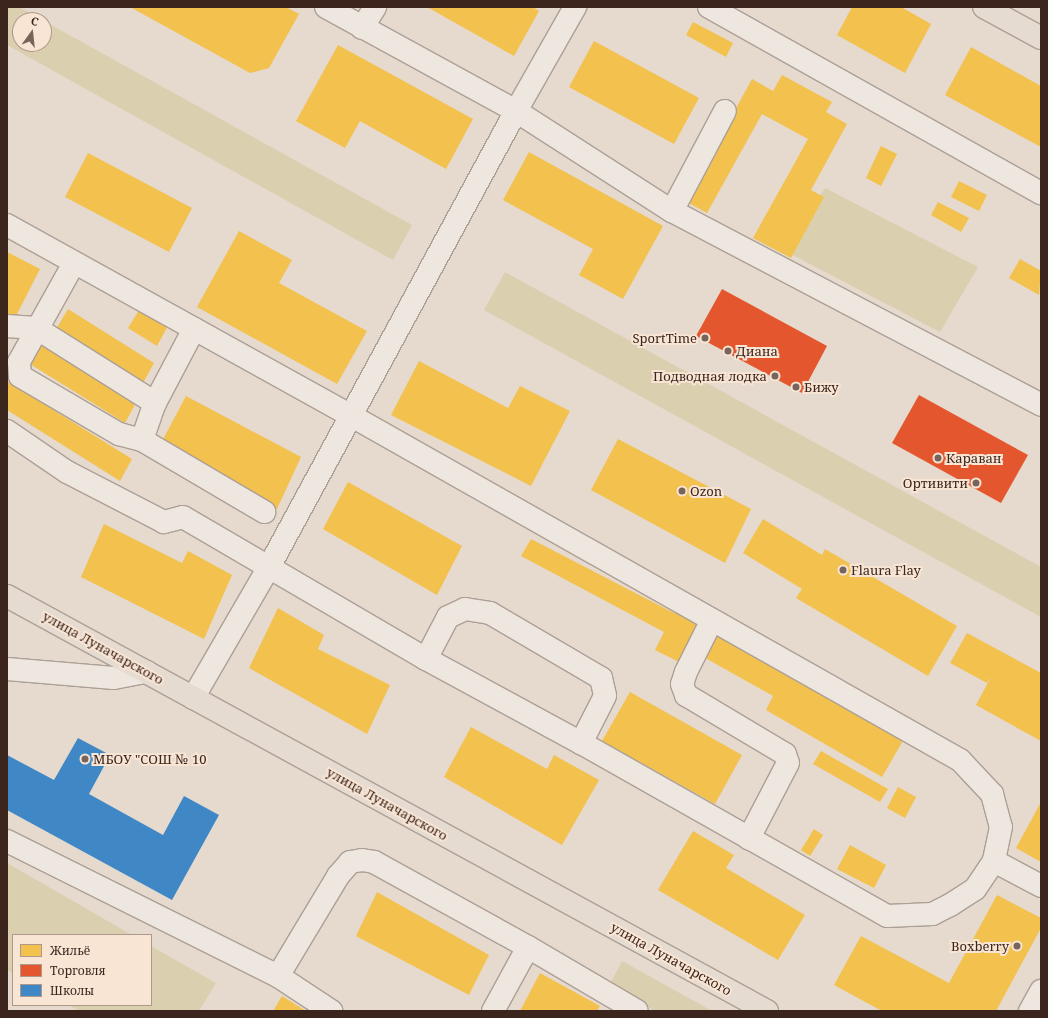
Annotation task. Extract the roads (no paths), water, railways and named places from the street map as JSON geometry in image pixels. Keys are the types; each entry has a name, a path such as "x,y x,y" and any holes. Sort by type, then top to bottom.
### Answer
{"main road":[{"path":"984,7 1041,38"},
{"name":"улица Луначарского","path":"7,596 767,1011"}],"street":[{"path":"326,7 516,111 672,211 1041,405"},
{"path":"362,28 375,7"},
{"path":"193,698 269,567 516,111 575,7"},
{"path":"709,7 1041,193"},
{"path":"672,211 725,112"},
{"path":"7,225 350,415 960,760 992,794 1001,827 994,861 975,889 950,906 932,914 887,916 581,743 426,659 183,518 164,522 67,472 7,431"},
{"path":"74,262 36,328 19,362 20,376 119,434 142,440 264,512"},
{"path":"7,326 36,328 155,403"},
{"path":"142,440 155,403 194,329"},
{"path":"426,659 448,618 465,609 490,613 601,678 605,696 581,743"},
{"path":"712,620 686,672 682,684 686,695 785,754 788,763 749,838"},
{"path":"7,669 114,678 146,672"},
{"path":"7,841 278,976 331,1011"},
{"path":"278,976 338,876 350,862 362,860 374,862 528,947 637,1011"},
{"path":"994,861 1041,886"},
{"path":"492,1011 528,947"},
{"path":"1030,1011 1041,991"}],"place":[{"name":"SportTime","path":"705,338"},
{"name":"Диана","path":"728,351"},
{"name":"Подводная лодка","path":"775,376"},
{"name":"Бижу","path":"796,387"},
{"name":"Караван","path":"938,458"},
{"name":"Ортивити","path":"976,483"},
{"name":"Ozon","path":"682,491"},
{"name":"Flaura Flay","path":"843,570"},
{"name":"МБОУ \"СОШ № 10","path":"85,759"},
{"name":"Boxberry","path":"1017,946"}]}
